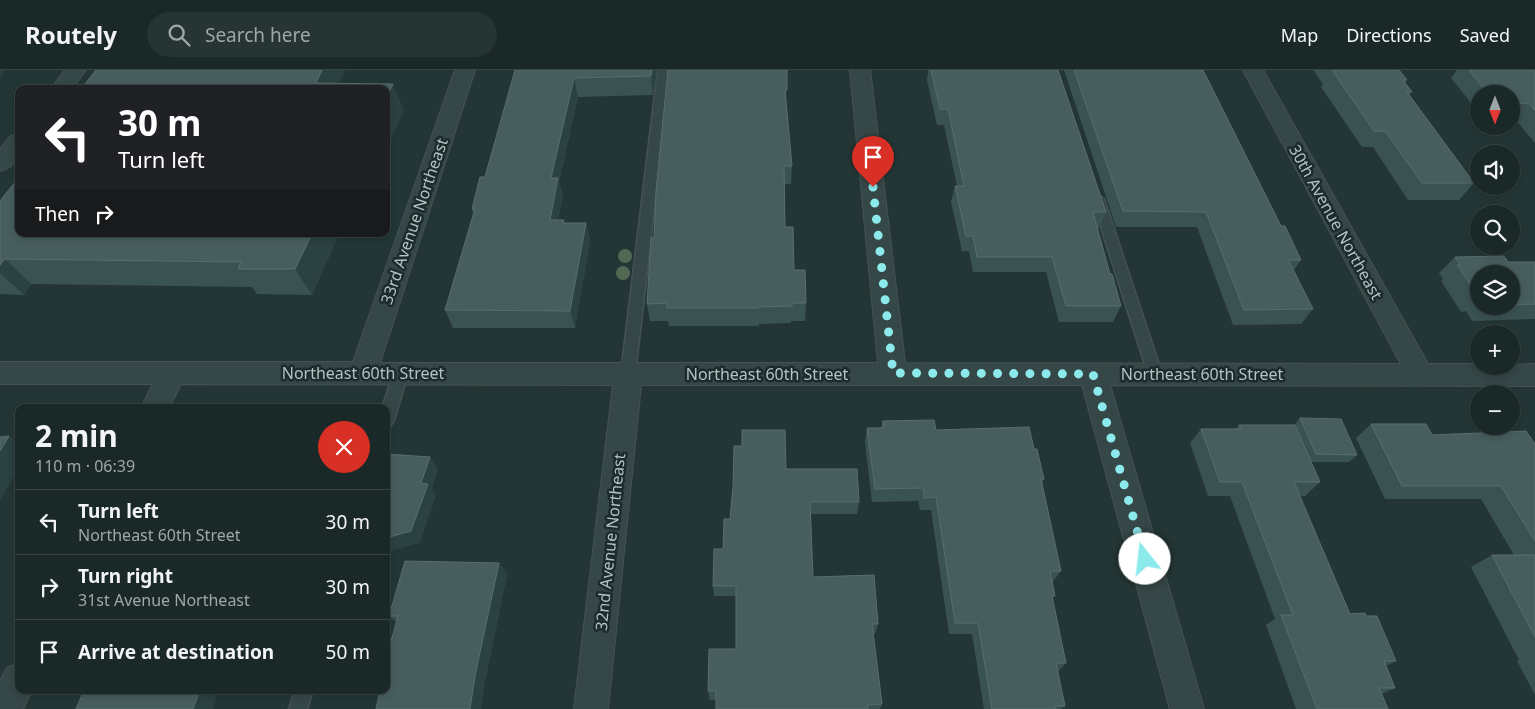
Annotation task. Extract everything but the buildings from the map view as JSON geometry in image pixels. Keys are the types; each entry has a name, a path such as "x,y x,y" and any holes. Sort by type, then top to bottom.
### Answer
{"street":[{"path":"64,85 76,70"},
{"name":"33rd Avenue Northeast","path":"363,373 465,70"},
{"path":"860,70 893,373"},
{"name":"30th Avenue Northeast","path":"1253,70 1420,374"},
{"path":"0,164 15,146"},
{"name":"Northeast 60th Street","path":"0,373 1535,375"},
{"path":"158,404 173,373"},
{"name":"32nd Avenue Northeast","path":"591,709 628,374"},
{"path":"1093,374 1187,709"},
{"path":"4,709 15,688"}],"lane":[{"path":"628,374 664,70"},
{"path":"1092,182 1155,374"},
{"path":"390,407 401,373"},
{"path":"298,709 303,694"}],"route":[{"path":"873,187 893,373 1093,374 1145,559"}]}
